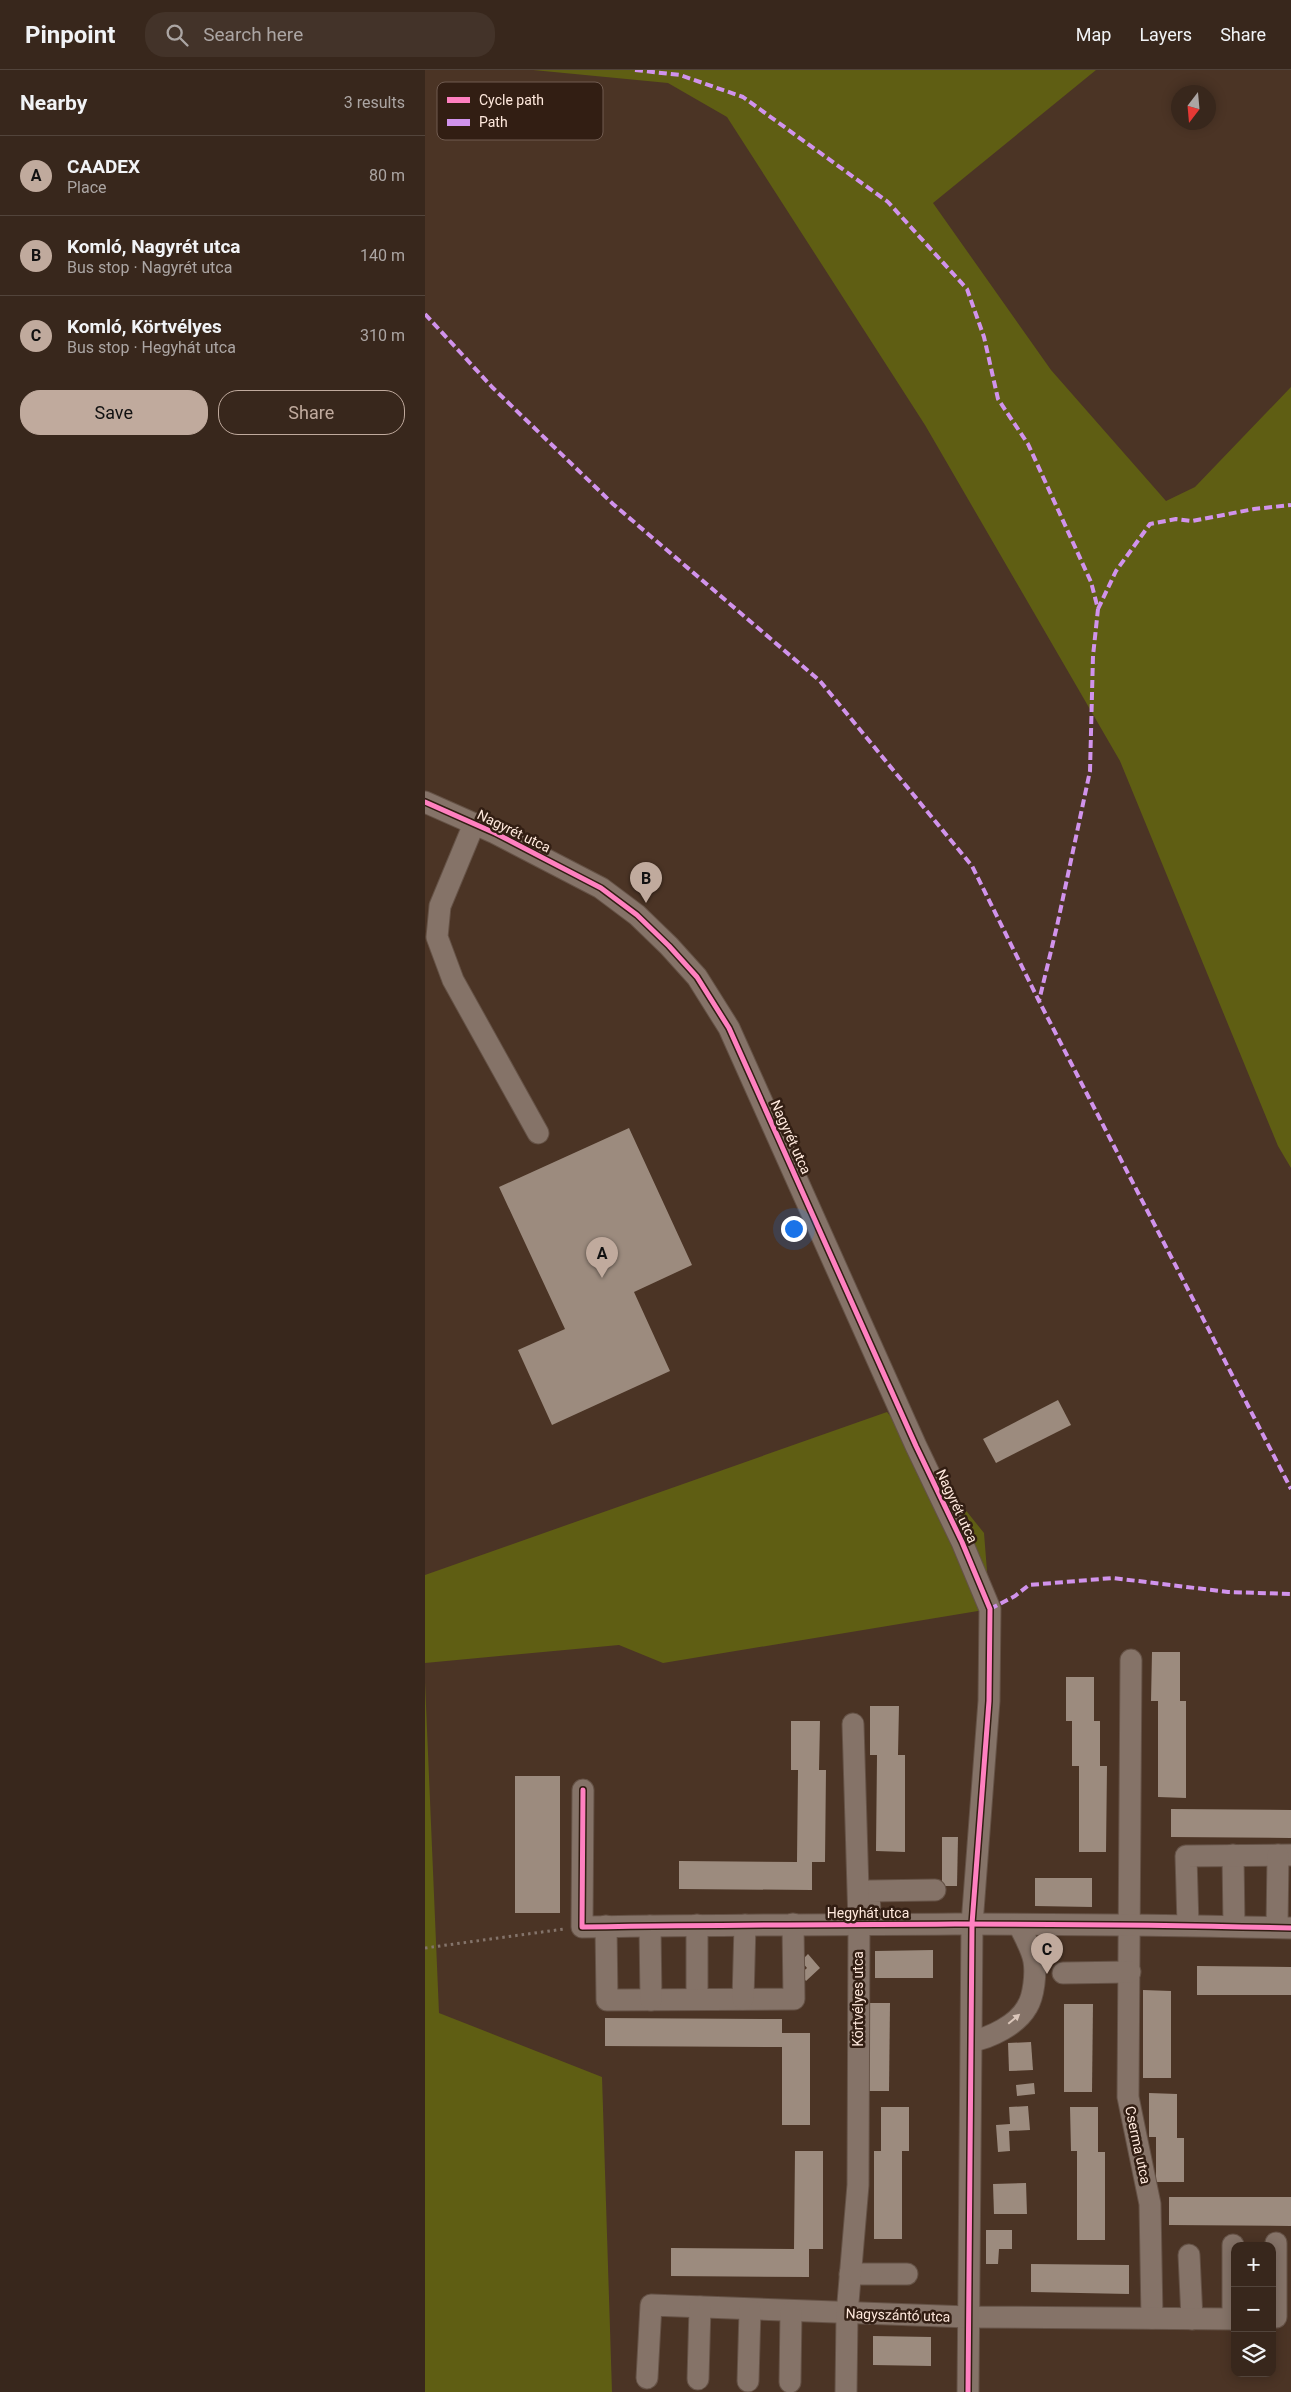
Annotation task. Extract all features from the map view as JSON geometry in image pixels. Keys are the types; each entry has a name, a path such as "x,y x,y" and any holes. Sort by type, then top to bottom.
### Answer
{"street":[{"name":"Nagyrét utca","path":"425,802 474,824 601,888 637,914 697,977 729,1028 916,1446 962,1542 990,1609 989,1700 972,1924"},
{"path":"474,824 440,906 437,937 453,980 538,1133"},
{"name":"Cserma utca","path":"1131,1660 1128,2097 1150,2204 1152,2318"},
{"name":"Körtvélyes utca","path":"846,2392 847,2314 858,2185 865,1923 853,1724"},
{"path":"582,1927 583,1790"},
{"path":"1233,1855 1234,1926"},
{"path":"1187,1925 1186,1856 1284,1855 1284,1927"},
{"path":"865,1923 869,1891 935,1890"},
{"name":"Hegyhát utca","path":"582,1927 865,1923 1129,1924 1284,1927"},
{"path":"605,1926 607,2000 651,2000 794,1998 793,1924"},
{"path":"968,2392 972,1924"},
{"path":"697,1925 697,1999"},
{"path":"743,1999 745,1925"},
{"path":"972,2041 988,2038 1014,2020 1027,2007 1034,1983 1034,1961 1019,1925"},
{"path":"650,1926 651,2000"},
{"path":"1063,1973 1130,1972"},
{"path":"1276,2243 1280,2317"},
{"path":"1189,2255 1192,2319"},
{"path":"850,2274 907,2274"},
{"name":"Nagyszántó utca","path":"647,2378 651,2305 791,2312 968,2317 1231,2319"},
{"path":"699,2380 701,2307"},
{"path":"747,2381 750,2310"},
{"path":"790,2382 791,2312"}],"path":[{"path":"425,1948 582,1927"}],"shaded area":[{"path":"533,70 1096,70 933,203 1051,370 1166,501 1195,487 1291,387 1291,1168 1278,1146 1120,761 925,425 727,117 668,83"},
{"path":"887,1412 984,1533 990,1609 663,1663 619,1645 425,1663 425,1575"},
{"path":"425,1682 439,2013 602,2077 612,2392 425,2392"}],"building":[{"path":"629,1128 692,1265 634,1292 670,1371 552,1425 518,1350 565,1329 499,1187"},
{"path":"1058,1400 1071,1425 996,1463 983,1439"},
{"path":"1152,1652 1180,1652 1180,1701 1186,1701 1186,1798 1158,1797 1158,1701 1151,1701"},
{"path":"1066,1677 1094,1677 1094,1721 1100,1721 1100,1766 1107,1766 1106,1852 1079,1852 1079,1766 1072,1766 1072,1721 1066,1721"},
{"path":"870,1706 899,1706 898,1755 905,1755 905,1852 876,1851 877,1755 870,1755"},
{"path":"791,1721 820,1721 819,1770 826,1770 825,1862 812,1862 812,1890 679,1889 679,1861 797,1862 798,1770 791,1770"},
{"path":"515,1776 560,1776 560,1913 515,1913"},
{"path":"1171,1809 1291,1810 1291,1838 1171,1837"},
{"path":"942,1837 958,1837 957,1886 942,1886"},
{"path":"1035,1878 1092,1878 1092,1907 1035,1906"},
{"path":"933,1950 933,1978 875,1978 875,1951"},
{"path":"808,1954 820,1968 806,1981 800,1974 807,1968 801,1961"},
{"path":"1197,1966 1291,1967 1291,1995 1197,1995"},
{"path":"1143,1990 1171,1991 1171,2078 1143,2078"},
{"path":"861,2003 890,2003 889,2091 861,2091"},
{"path":"1064,2004 1093,2004 1092,2092 1064,2092"},
{"path":"605,2018 782,2019 782,2033 810,2033 810,2125 782,2125 782,2047 605,2046"},
{"path":"1031,2042 1033,2070 1009,2071 1008,2043"},
{"path":"1034,2083 1035,2094 1017,2096 1016,2085"},
{"path":"1149,2093 1177,2094 1177,2138 1184,2138 1184,2182 1156,2182 1156,2137 1149,2137"},
{"path":"1028,2106 1030,2130 1009,2131 1010,2151 998,2152 996,2125 1010,2124 1009,2107"},
{"path":"881,2107 909,2107 909,2151 902,2151 902,2239 874,2239 874,2151 881,2151"},
{"path":"1070,2107 1098,2107 1098,2152 1105,2152 1105,2240 1077,2240 1077,2151 1071,2151"},
{"path":"795,2151 823,2151 823,2249 809,2249 809,2277 671,2276 671,2248 794,2249"},
{"path":"1026,2183 1027,2214 994,2214 993,2184"},
{"path":"1169,2197 1291,2197 1291,2226 1169,2225"},
{"path":"986,2230 1012,2230 1012,2249 999,2249 998,2264 986,2264"},
{"path":"1031,2264 1129,2265 1129,2294 1031,2292"},
{"path":"873,2336 931,2337 931,2366 873,2365"}],"marked path":[{"path":"635,70 680,75 743,97 888,202 967,289 984,337 998,399 1028,444 1091,582 1098,609 1093,656 1090,771 1039,1001"},
{"path":"425,314 492,387 613,504 820,681 972,866 1039,1001 1291,1489"},
{"path":"1098,609 1116,571 1150,524 1176,519 1192,521 1254,509 1291,505"},
{"path":"990,1609 1015,1596 1029,1585 1113,1578 1228,1592 1291,1594"}],"cycle path":[{"path":"425,802 495,833 601,888 637,915 697,977 729,1028 916,1446 962,1542 990,1609 989,1701 972,1924 968,2392"},
{"path":"583,1790 582,1927 937,1924 1291,1928"}],"place":[{"name":"Komló, Nagyrét utca","path":"646,903"},
{"name":"CAADEX","path":"602,1278"},
{"name":"Komló, Körtvélyes","path":"1047,1974"}]}
